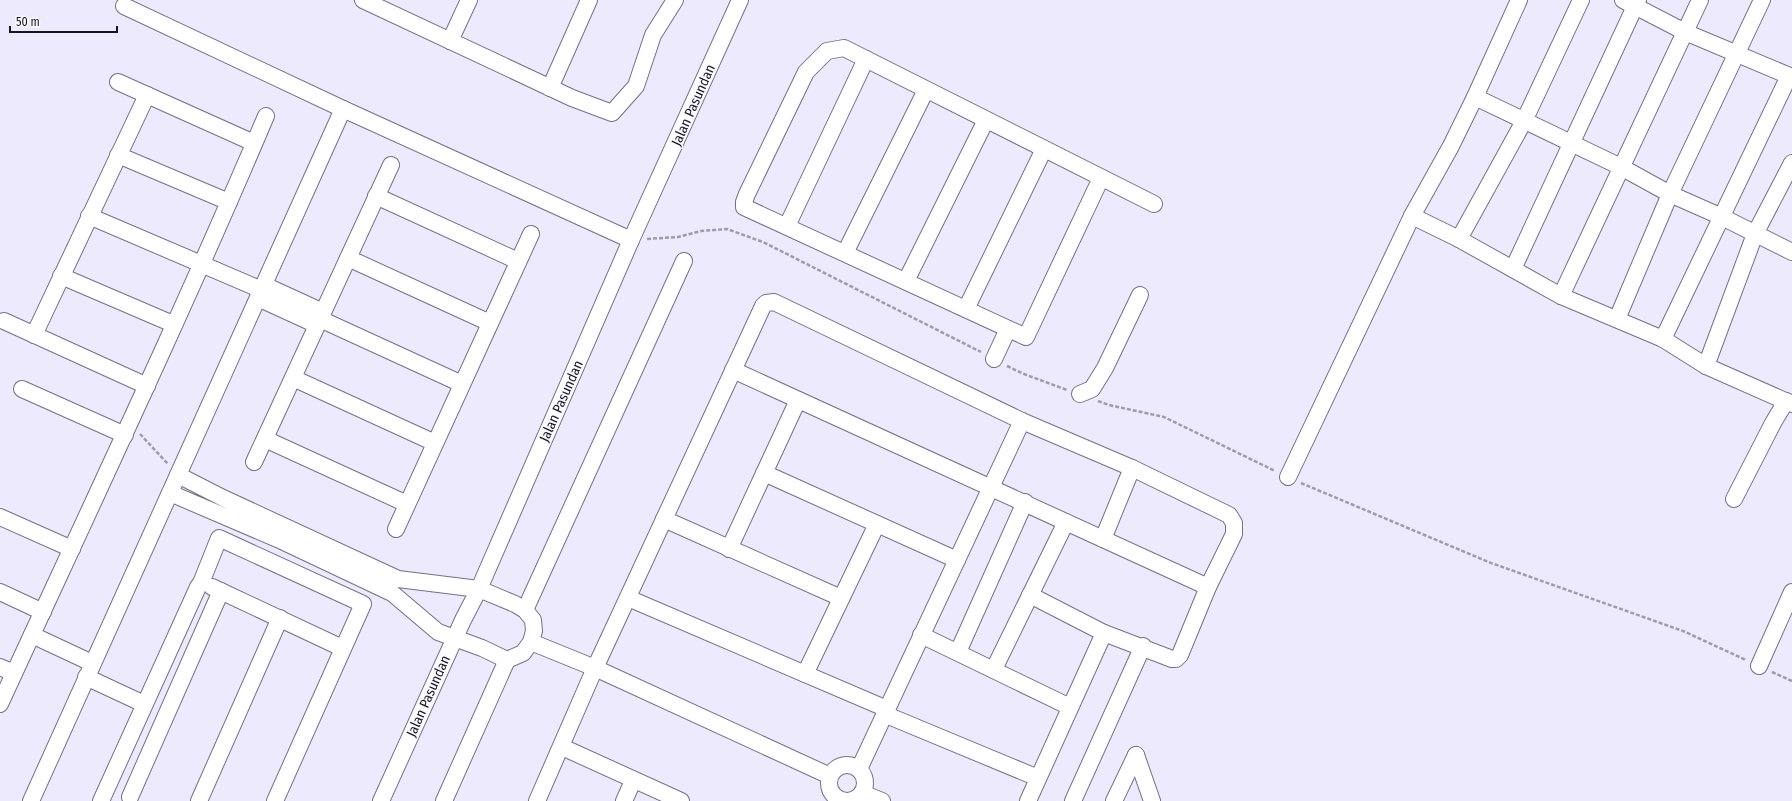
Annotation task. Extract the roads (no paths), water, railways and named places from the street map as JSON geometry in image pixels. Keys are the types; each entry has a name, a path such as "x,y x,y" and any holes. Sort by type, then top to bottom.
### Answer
{"street":[{"path":"363,0 572,98 612,113 636,86 653,35 675,0"},
{"path":"450,41 469,0"},
{"path":"550,88 589,0"},
{"path":"1288,477 1412,216 1451,146 1520,0"},
{"path":"1459,240 1524,121 1581,0"},
{"path":"1561,296 1700,0"},
{"path":"1617,319 1670,194 1762,0"},
{"name":"Jalan Pasundan","path":"381,801 455,638 479,589 736,1"},
{"path":"1513,269 1572,143 1632,2 1685,32 1737,55 1791,76 1663,339"},
{"path":"124,6 343,109 631,240"},
{"path":"1101,178 1026,337 744,207 744,202 751,186 806,72 827,50 844,48 1154,204"},
{"path":"787,226 866,60"},
{"path":"118,82 254,143"},
{"path":"845,253 926,90"},
{"path":"34,334 147,95"},
{"path":"1475,97 1621,167 1670,194 1722,217 1792,252"},
{"path":"31,801 343,109"},
{"path":"0,704 7,670 32,635 72,550 147,386 173,324 229,202 266,116"},
{"path":"906,281 986,120"},
{"path":"966,309 1044,149"},
{"path":"118,155 229,202"},
{"path":"1706,366 1755,234 1792,163"},
{"path":"254,462 390,165"},
{"path":"376,196 518,261"},
{"path":"89,216 261,291 462,384"},
{"path":"1412,216 1561,296 1663,339 1706,366 1789,403 1773,423 1734,500"},
{"path":"396,529 530,234"},
{"path":"348,258 490,323"},
{"path":"526,610 684,262"},
{"path":"61,276 173,324"},
{"path":"1080,394 1092,388 1105,368 1140,296"},
{"path":"537,801 562,747 595,668 733,370 763,306 766,303 774,302 1022,421 1132,468 1232,518 1234,523 1234,534 1208,587 1180,656 1176,659 1172,659 1143,646 1104,632 1030,595"},
{"path":"4,321 147,386"},
{"path":"994,359 1008,329"},
{"path":"733,370 1208,587"},
{"path":"293,378 435,443"},
{"path":"22,389 127,430"},
{"path":"729,549 798,400"},
{"path":"859,769 1022,421"},
{"path":"265,439 407,504"},
{"path":"1103,538 1132,468"},
{"path":"764,473 957,560"},
{"path":"178,475 222,498 398,579 479,589 526,610 533,620 534,631 531,642 523,653 507,660 444,801"},
{"path":"170,493 282,541 392,593 438,632 482,648 507,660"},
{"path":"958,652 1024,502"},
{"path":"0,517 72,550"},
{"path":"664,519 841,598"},
{"path":"994,669 1066,522"},
{"path":"805,674 877,524"},
{"path":"221,591 135,799 105,794 144,704 198,587 202,583 219,538 364,604 341,651 340,657 275,801"},
{"path":"202,583 340,647 341,651"},
{"path":"0,592 43,612"},
{"path":"1759,666 1792,592"},
{"path":"628,598 805,674 886,712 1038,778"},
{"path":"198,801 280,618"},
{"path":"1028,801 1104,632"},
{"path":"32,635 144,704"},
{"path":"921,636 994,669 1070,707"},
{"path":"531,642 595,668 830,776"},
{"path":"1073,801 1143,646"},
{"path":"562,747 665,798 681,801"},
{"path":"1114,801 1136,755 1152,801"},
{"path":"842,765 851,765 859,769 864,776 865,785 862,793 855,799 847,801 840,800 832,793 829,785 830,776 835,769 842,765"},
{"path":"624,801 633,781"},
{"path":"862,793 882,801"}]}
